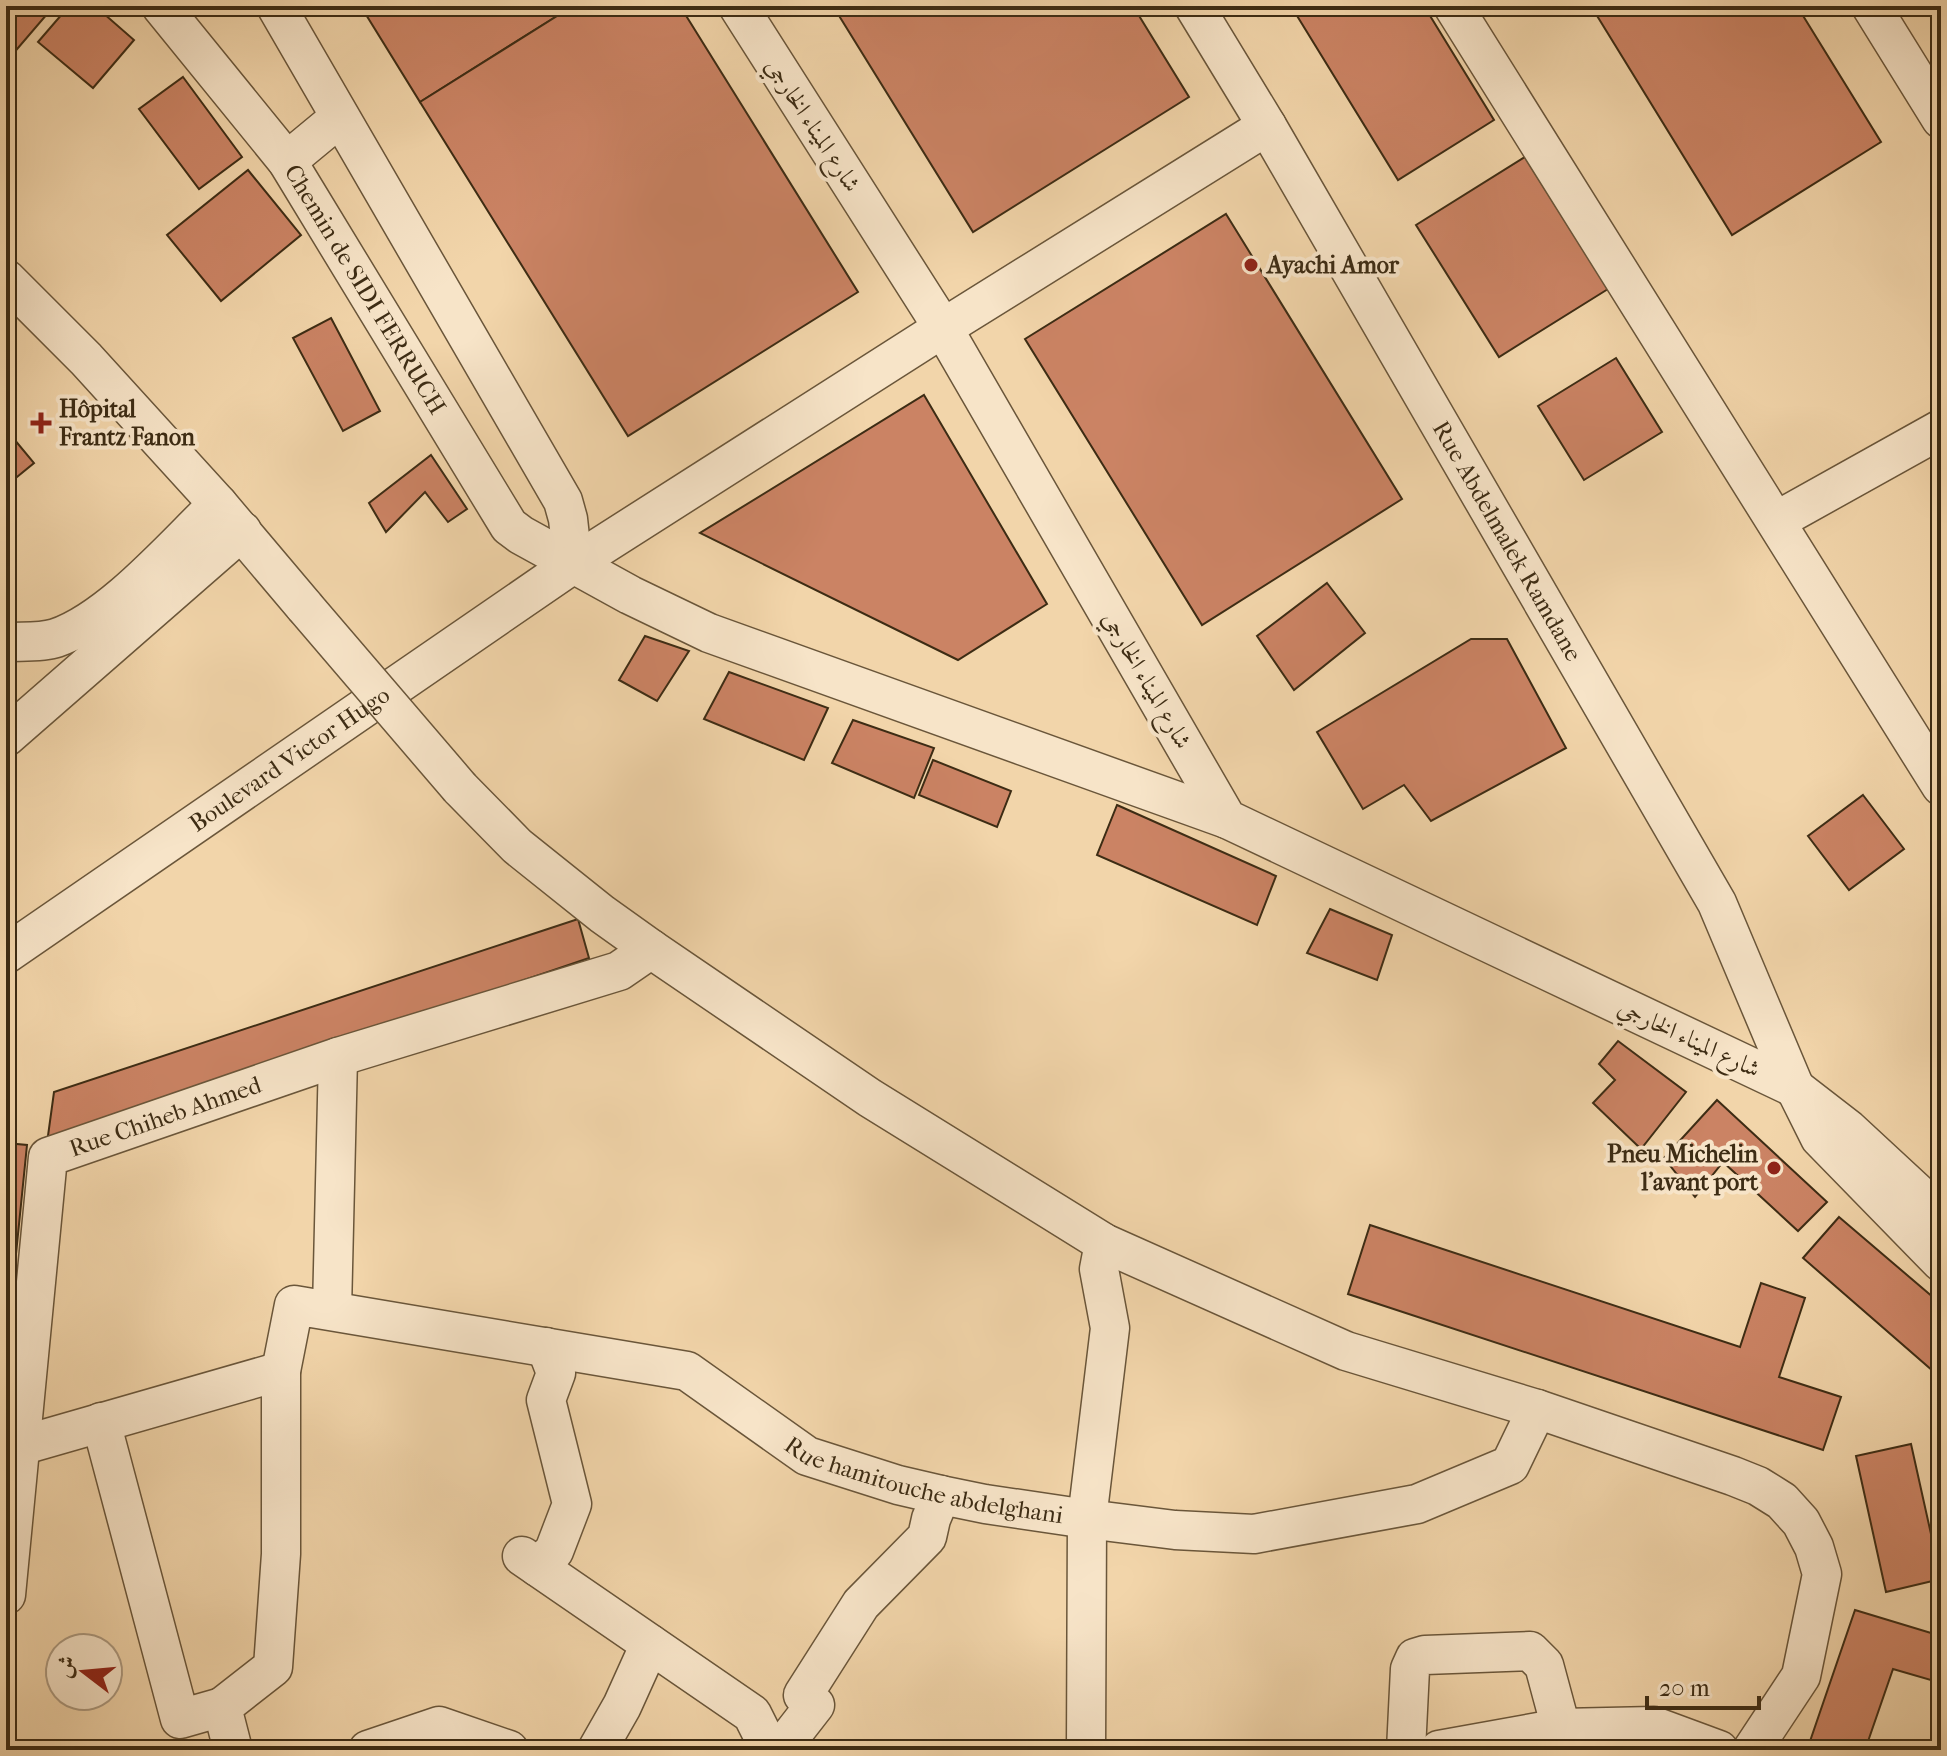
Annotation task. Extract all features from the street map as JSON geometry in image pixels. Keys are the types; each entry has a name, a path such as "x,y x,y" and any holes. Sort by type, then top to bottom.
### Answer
{"street":[{"name":"Chemin de SIDI FERRUCH","path":"161,6 287,161 509,526 573,564 709,633 1227,819"},
{"path":"276,6 563,501 573,564"},
{"name":"شارع الميناء الخارجي","path":"738,6 943,328 1227,819 1795,1088 1835,1117 1941,1215"},
{"name":"Rue Abdelmalek Ramdane","path":"1194,6 1267,126 1717,903 1795,1088 1820,1138 1941,1262"},
{"path":"1453,6 1941,786"},
{"path":"1871,6 1941,119"},
{"path":"287,161 339,118"},
{"name":"Boulevard Victor Hugo","path":"6,954 573,564 1267,126"},
{"path":"6,279 86,359 230,517 460,788 517,846 651,949 870,1098 1104,1243 1346,1351 1537,1409 1758,1486 1782,1501 1801,1522 1814,1547 1822,1574 1801,1676 1752,1750"},
{"path":"1776,521 1941,429"},
{"path":"6,642 54,638 91,620 230,517"},
{"path":"6,737 230,517"},
{"name":"Rue Chiheb Ahmed","path":"6,1595 48,1157 338,1057 619,971 651,949"},
{"path":"332,1310 338,1057"},
{"path":"1086,1750 1087,1519 1110,1328 1099,1269 1104,1243"},
{"name":"Rue hamitouche abdelghani","path":"281,1371 294,1305 332,1310 687,1371 807,1456 898,1485 985,1504 1087,1519 1175,1530 1254,1534 1417,1504 1510,1465 1537,1409"},
{"path":"546,1347 556,1373 546,1400 572,1504 554,1551 530,1562 752,1714 770,1750"},
{"path":"20,1446 101,1422 281,1371 281,1554 273,1667 222,1707 180,1719 101,1422"},
{"path":"780,1750 815,1705 803,1695 861,1604 927,1537 941,1495"},
{"path":"597,1750 622,1706 650,1644"},
{"path":"1406,1750 1410,1669 1415,1658 1425,1655 1530,1651 1544,1665 1561,1728"},
{"path":"222,1707 233,1750"},
{"path":"368,1750 439,1726 509,1750"},
{"path":"1439,1750 1561,1728 1654,1726 1719,1750"}],"building":[{"path":"6,6 54,6 6,62"},
{"path":"69,6 95,6 134,40 93,88 38,42"},
{"path":"376,6 573,6 420,102 365,13"},
{"path":"573,6 680,6 858,292 628,436 420,102"},
{"path":"833,6 1133,6 1189,97 973,232"},
{"path":"1291,6 1424,6 1494,120 1398,180"},
{"path":"1591,6 1797,6 1881,142 1732,235"},
{"path":"183,77 242,157 199,189 139,109"},
{"path":"1525,157 1608,289 1499,357 1416,225"},
{"path":"248,170 301,235 221,301 167,235"},
{"path":"1226,214 1402,499 1202,625 1025,339"},
{"path":"331,318 380,411 343,431 293,338"},
{"path":"1616,358 1662,432 1584,480 1538,406"},
{"path":"924,395 1047,604 958,660 700,533"},
{"path":"9,433 34,463 6,486 6,435"},
{"path":"431,455 467,509 448,522 425,492 386,532 369,503"},
{"path":"1327,583 1365,633 1294,690 1257,636"},
{"path":"645,636 689,651 657,701 619,680"},
{"path":"1471,639 1507,639 1566,748 1431,821 1404,785 1363,809 1317,732"},
{"path":"729,672 828,708 804,760 704,719"},
{"path":"853,720 934,748 914,798 832,763"},
{"path":"933,760 1011,791 997,827 919,795"},
{"path":"1863,795 1904,849 1849,890 1808,836"},
{"path":"1117,805 1276,876 1257,925 1097,855"},
{"path":"1330,909 1392,935 1377,980 1307,953"},
{"path":"578,919 589,958 47,1143 54,1092"},
{"path":"1618,1041 1686,1092 1641,1149 1593,1103 1615,1080 1599,1064"},
{"path":"1717,1100 1827,1202 1798,1231 1723,1162 1695,1197 1664,1158"},
{"path":"6,1143 27,1145 6,1353"},
{"path":"1839,1217 1941,1304 1941,1378 1803,1258"},
{"path":"1370,1225 1740,1347 1761,1283 1805,1298 1779,1377 1841,1397 1823,1450 1348,1294"},
{"path":"1911,1444 1941,1579 1886,1592 1856,1456"},
{"path":"1855,1610 1941,1636 1941,1683 1893,1669 1865,1750 1807,1750"}],"place":[{"name":"Ayachi Amor","path":"1251,265"},
{"name":"Hôpital Frantz Fanon","path":"41,423"},
{"name":"Pneu Michelin l'avant port","path":"1774,1168"}]}
